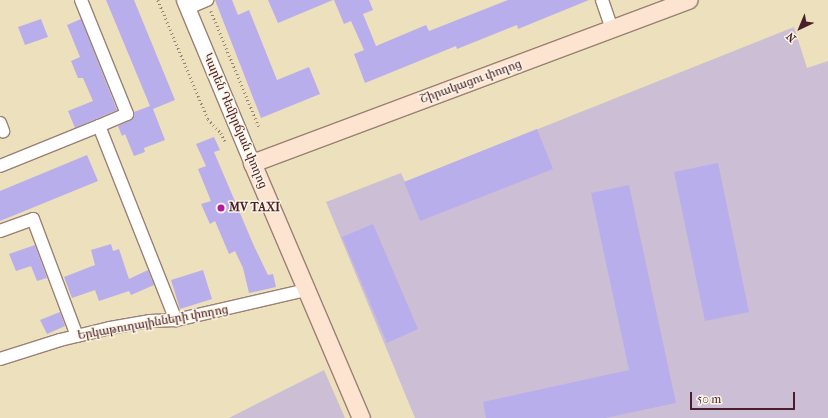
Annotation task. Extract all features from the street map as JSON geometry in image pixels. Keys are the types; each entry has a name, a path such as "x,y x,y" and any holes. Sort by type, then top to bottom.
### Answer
{"main road":[{"name":"Շիրակացու փողոց","path":"252,163 689,0"},
{"name":"Կարեն Դեմիրճյան փողոց","path":"252,163 361,418"}],"street":[{"path":"0,166 127,114 81,0"},
{"path":"186,4 207,0"},
{"path":"602,0 612,29"},
{"name":"Կարեն Դեմիրճյան փողոց","path":"186,4 252,163"},
{"path":"99,126 176,320"},
{"path":"0,231 33,219 77,336"},
{"name":"Երկաթուղայինների փողոց","path":"0,359 77,336 150,321 176,320 306,290"}],"path":[{"path":"158,0 208,120 221,133 225,141"},
{"path":"207,0 259,127"}],"shaded area":[{"path":"794,27 807,68 828,61 828,418 415,418 326,202 401,173 405,182"},
{"path":"324,370 345,418 229,418"}],"building":[{"path":"106,0 134,0 175,100 153,109 165,140 144,148 145,152 134,156 125,134 122,136 118,126 133,119 134,112 150,106"},
{"path":"215,0 232,0 238,15 249,10 277,80 309,67 320,94 261,118"},
{"path":"268,0 333,0 278,23"},
{"path":"334,0 369,0 373,10 363,14 376,46 426,25 429,31 508,0 589,0 518,29 517,25 457,49 456,46 365,83 354,54 364,50 351,21 344,24"},
{"path":"41,19 48,37 25,45 18,27"},
{"path":"81,19 117,110 75,128 68,111 93,101 83,78 78,78 71,61 80,57 67,25"},
{"path":"537,129 553,169 420,221 404,182"},
{"path":"214,137 220,150 214,152 254,246 268,275 273,274 276,287 249,293 243,268 235,251 229,254 215,221 210,224 201,204 211,201 198,169 206,166 196,144"},
{"path":"87,155 98,181 0,221 0,191"},
{"path":"718,163 749,312 705,321 674,172"},
{"path":"629,185 676,403 605,418 486,418 483,402 629,370 591,193"},
{"path":"373,224 418,329 387,343 342,237"},
{"path":"111,244 113,251 119,249 129,279 148,270 154,285 131,295 129,291 99,301 95,290 72,298 64,277 95,265 91,250"},
{"path":"35,245 47,278 37,281 31,266 16,271 9,254"},
{"path":"203,270 212,299 180,309 171,280"},
{"path":"60,312 65,326 47,334 40,320"}],"place":[{"name":"MV TAXI","path":"221,208"}]}
